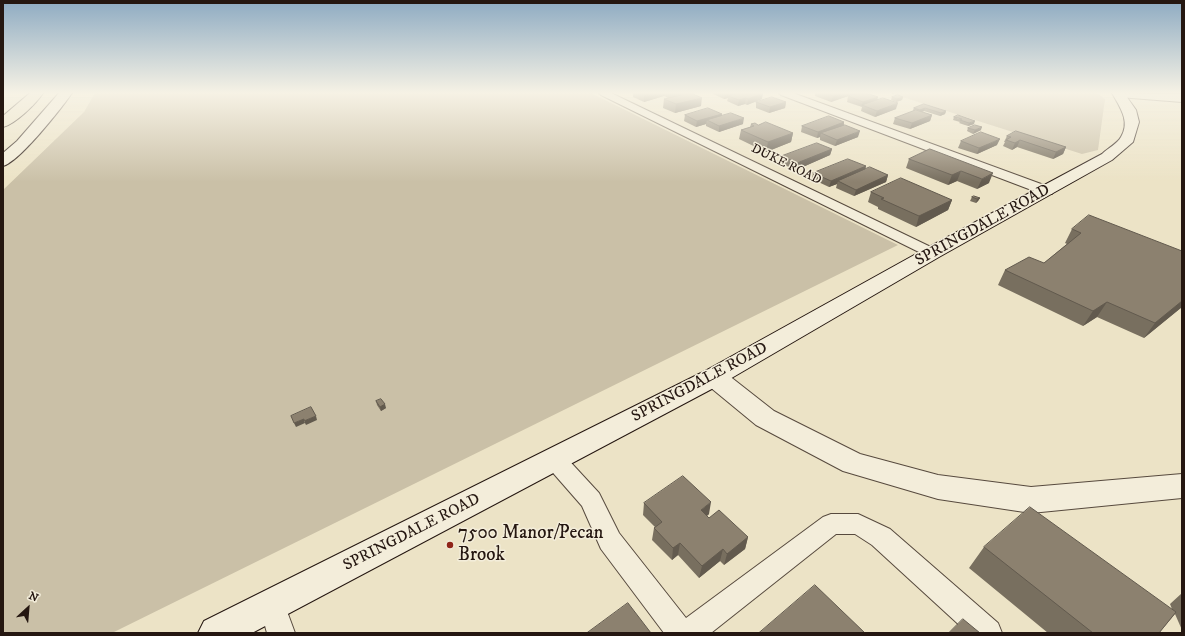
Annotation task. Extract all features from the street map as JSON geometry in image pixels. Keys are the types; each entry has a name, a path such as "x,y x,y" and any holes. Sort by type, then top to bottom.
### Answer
{"main road":[{"path":"3,161 22,144 40,123"},
{"name":"SPRINGDALE ROAD","path":"216,633 277,619 554,460 714,377 932,253 1048,191 1107,157 1128,139 1132,123"},
{"path":"714,377 765,418 853,463 938,488 1031,500 1182,486"}],"street":[{"name":"DUKE ROAD","path":"665,123 932,253"},
{"path":"864,123 1048,191"},
{"path":"554,460 591,500 610,541 681,633"},
{"path":"689,633 831,524 858,524 881,537 988,633"}],"shaded area":[{"path":"73,123 651,123 898,245 112,633 3,633 3,190"},
{"path":"983,123 1102,123 1098,150 1082,154"}],"building":[{"path":"712,123 729,123 719,126"},
{"path":"755,123 758,125 768,123 793,133 768,142 741,130 754,126 751,124"},
{"path":"811,123 842,123 818,132 802,126"},
{"path":"845,125 860,131 837,140 821,133"},
{"path":"975,125 982,127 975,130 968,128"},
{"path":"1016,131 1066,147 1056,152 1020,140 1015,143 1006,140 1011,137 1007,136"},
{"path":"981,132 1000,139 979,148 961,141"},
{"path":"817,143 832,149 797,163 782,156"},
{"path":"930,149 993,173 982,179 961,171 952,175 909,159"},
{"path":"848,159 866,166 831,181 813,173"},
{"path":"870,167 888,175 856,190 838,181"},
{"path":"901,178 952,200 919,216 881,199 884,198 871,192"},
{"path":"974,196 980,198 977,199 972,197"},
{"path":"1089,215 1182,251 1182,301 1155,323 1107,302 1093,311 1005,270 1029,257 1044,263 1081,233 1072,229"},
{"path":"381,399 385,404 380,407 376,401"},
{"path":"311,407 316,416 294,423 291,416"},
{"path":"683,476 711,502 701,510 709,518 719,510 748,537 727,554 723,549 702,566 680,543 673,548 654,528 662,522 644,503"},
{"path":"1030,507 1176,612 1159,633 1093,633 984,547"},
{"path":"815,585 865,633 759,633"},
{"path":"628,603 651,633 587,633"},
{"path":"963,619 980,633 949,633"}],"place":[{"name":"7500 Manor/Pecan Brook","path":"450,545"}]}
